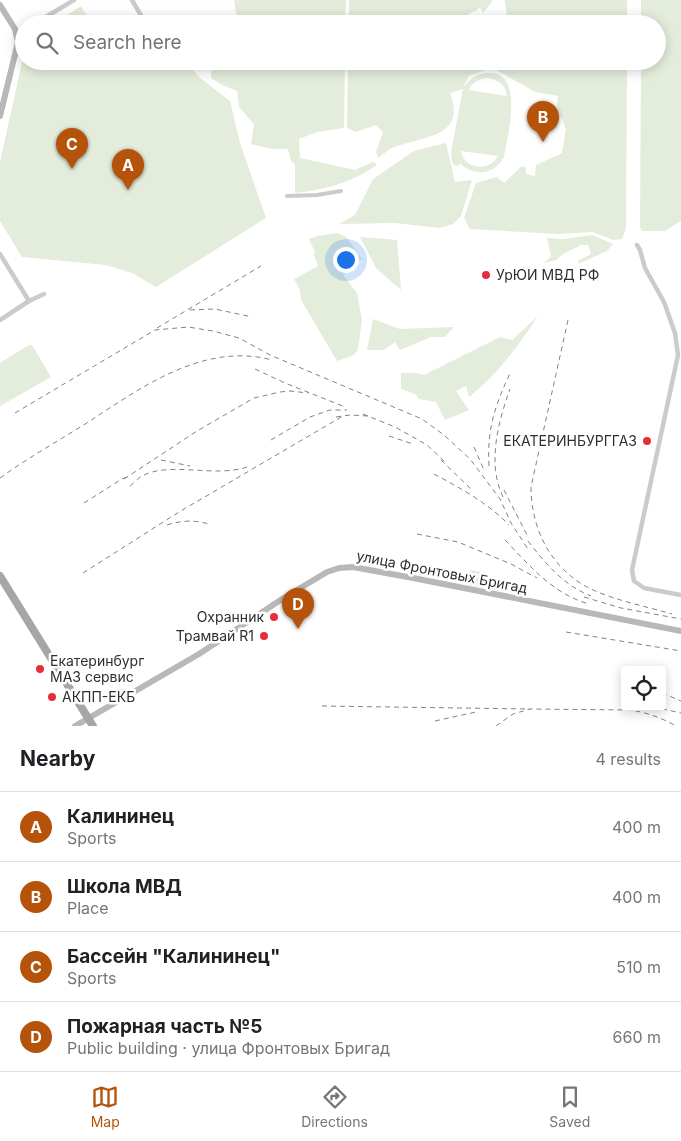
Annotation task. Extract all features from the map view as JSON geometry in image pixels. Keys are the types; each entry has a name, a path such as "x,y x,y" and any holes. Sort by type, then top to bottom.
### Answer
{"main road":[{"path":"0,5 15,29"},
{"path":"0,116 1,105 15,53"},
{"name":"улица Фронтовых Бригад","path":"88,718 199,654 282,599 327,572 339,568 353,567 681,631"},
{"path":"0,576 93,726"},
{"path":"76,726 88,718"}],"street":[{"path":"49,15 74,0"},
{"path":"132,0 141,15"},
{"path":"287,196 317,195 341,191"},
{"path":"637,245 645,268 664,302 675,333 678,355 632,570 633,578 634,581 644,588 681,595"},
{"path":"0,254 29,301"},
{"path":"0,320 29,301 44,294"}],"green space":[{"path":"234,0 346,0 345,15 236,15"},
{"path":"349,0 493,0 483,13 480,7 468,15 349,15"},
{"path":"502,0 627,0 627,15 507,15 505,1"},
{"path":"641,0 681,0 681,221 665,231 642,231 640,227 641,70 666,70 666,15 641,15"},
{"path":"81,6 86,15 68,15"},
{"path":"20,70 193,70 230,101 240,143 266,218 156,287 132,273 106,265 22,257 0,221 0,162"},
{"path":"211,70 345,70 344,128 317,132 299,139 300,158 355,170 373,162 377,165 348,181 295,193 295,165 291,161 288,149 272,149 251,144 254,124 239,107 237,91 211,78"},
{"path":"348,70 485,70 469,76 463,88 475,76 492,73 502,77 508,85 511,96 510,122 504,157 495,168 483,172 465,168 460,163 459,166 454,165 452,162 451,152 463,89 450,93 454,108 452,119 447,127 429,137 392,148 378,158 376,152 383,132 376,125 356,132 347,128","holes":["486,78 500,83 507,96 469,90 472,85 480,80","461,151 498,156 489,165 477,167 467,162"]},
{"path":"497,70 627,70 626,229 622,239 613,240 593,232 557,234 470,229 464,218 476,183 497,177 504,183 522,166 526,168 526,174 535,176 536,165 562,153 566,129 557,107 558,96 535,92"},
{"path":"446,143 455,182 472,180 461,216 453,224 439,228 395,223 339,224 355,215 373,179 414,151"},
{"path":"337,233 346,237 362,259 345,267 344,276 357,293 362,320 358,349 354,355 337,361 301,300 300,290 294,279 318,266 314,255 315,252 309,239"},
{"path":"592,235 613,244 607,251 578,264 578,261 591,254 588,245 581,245 563,254 556,260 544,263 551,256 547,238 564,239"},
{"path":"360,237 397,240 401,290 376,268"},
{"path":"538,316 507,359 489,379 469,397 466,386 456,391 469,410 445,420 436,402 419,399 415,394 401,389 401,373 424,375 500,337 512,340"},
{"path":"373,319 400,329 454,327 445,337 431,337 400,350 395,342 384,350 367,350"},
{"path":"32,345 51,377 0,406 0,363"},
{"path":"471,570 488,573 499,591 467,585"}],"railway":[{"path":"157,328 261,266"},
{"path":"190,310 215,309 252,317"},
{"path":"568,320 531,487 532,502 539,531 553,557 574,579 597,592 672,614"},
{"path":"15,413 155,330 188,327 213,331 239,338 270,355 422,419 444,435 470,459 500,499 511,523 528,549"},
{"path":"0,478 131,394 176,371 199,362 223,357 247,356 272,360"},
{"path":"255,369 345,407"},
{"path":"489,466 489,440 493,417 511,371"},
{"path":"503,497 498,484 495,457 498,429 510,389"},
{"path":"124,479 197,431 254,398 290,391 308,393"},
{"path":"271,440 310,417 330,410 347,410"},
{"path":"363,414 395,427 427,445 446,463"},
{"path":"336,417 350,415 368,416"},
{"path":"83,573 179,512 343,416"},
{"path":"389,436 413,444"},
{"path":"474,447 484,470"},
{"path":"161,460 190,466"},
{"path":"441,460 473,491"},
{"path":"130,486 140,477 165,470 221,471 247,467"},
{"path":"434,474 464,490 509,525"},
{"path":"84,503 130,476"},
{"path":"504,490 528,537"},
{"path":"167,525 188,521 209,524"},
{"path":"417,534 458,542 511,564 537,578"},
{"path":"505,540 533,569 553,586 589,604"},
{"path":"528,541 548,566 564,580 591,596"},
{"path":"584,597 621,608 681,619"},
{"path":"566,632 681,651"},
{"path":"666,695 681,701"},
{"path":"322,706 530,709"},
{"path":"496,726 513,714 530,709 631,710 655,716 676,726"},
{"path":"666,710 681,713"},
{"path":"435,721 476,712"}],"place":[{"name":"Школа МВД","path":"543,142"},
{"name":"Бассейн \"Калининец\"","path":"72,169"},
{"name":"Калининец","path":"128,190"},
{"name":"УрЮИ МВД РФ","path":"486,275"},
{"name":"ЕКАТЕРИНБУРГГАЗ","path":"647,441"},
{"name":"Охранник","path":"274,617"},
{"name":"Пожарная часть №5","path":"298,629"},
{"name":"Трамвай R1","path":"264,636"},
{"name":"Екатеринбург МАЗ сервис","path":"40,669"},
{"name":"АКПП-ЕКБ","path":"52,697"}]}
